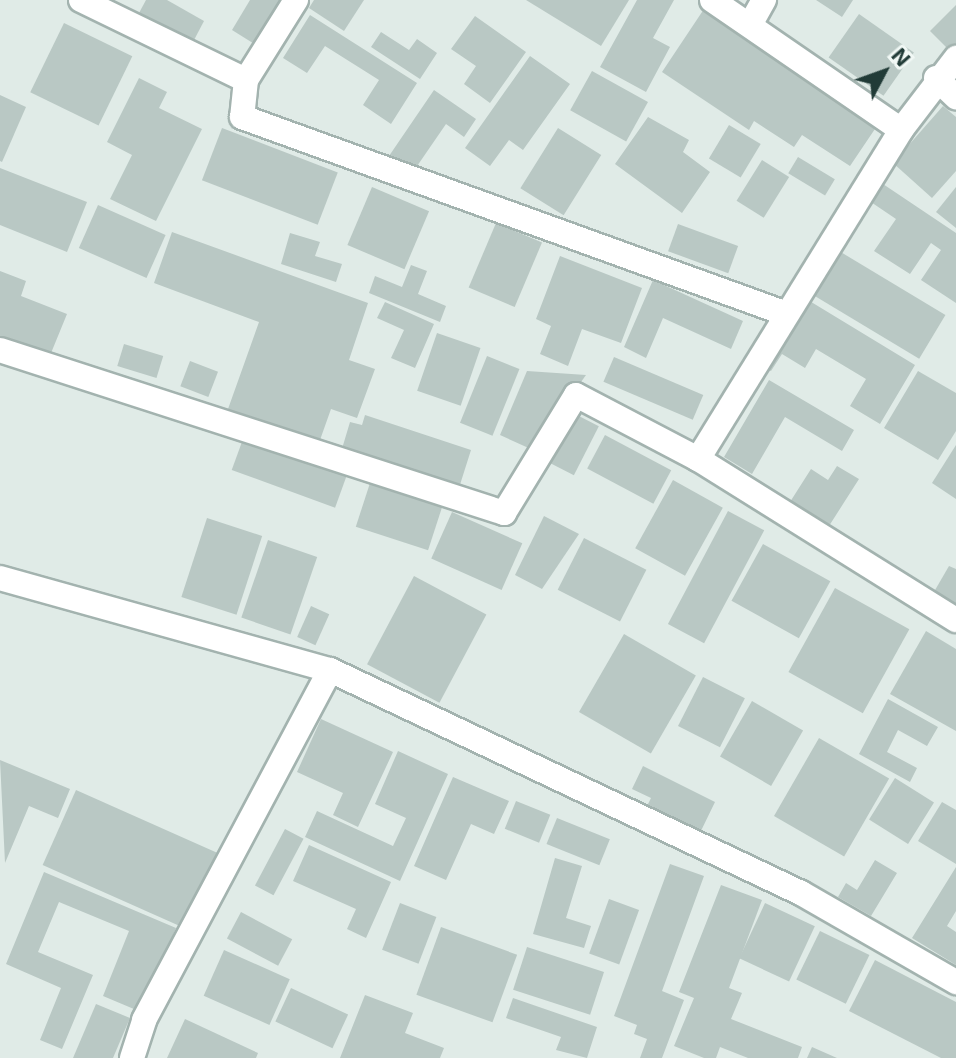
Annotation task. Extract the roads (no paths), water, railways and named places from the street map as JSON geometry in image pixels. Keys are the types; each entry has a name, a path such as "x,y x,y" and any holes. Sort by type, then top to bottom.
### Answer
{"street":[{"path":"81,0 246,80"},
{"path":"296,0 246,80 242,117 784,313"},
{"path":"712,0 901,130"},
{"path":"750,25 764,0"},
{"path":"698,459 784,313 901,130 936,78 956,58"},
{"path":"936,78 956,97"},
{"path":"0,350 504,513 576,395 698,459 956,620"},
{"path":"0,578 330,670 801,893 956,982"},
{"path":"132,1058 144,1020 330,670"}]}
